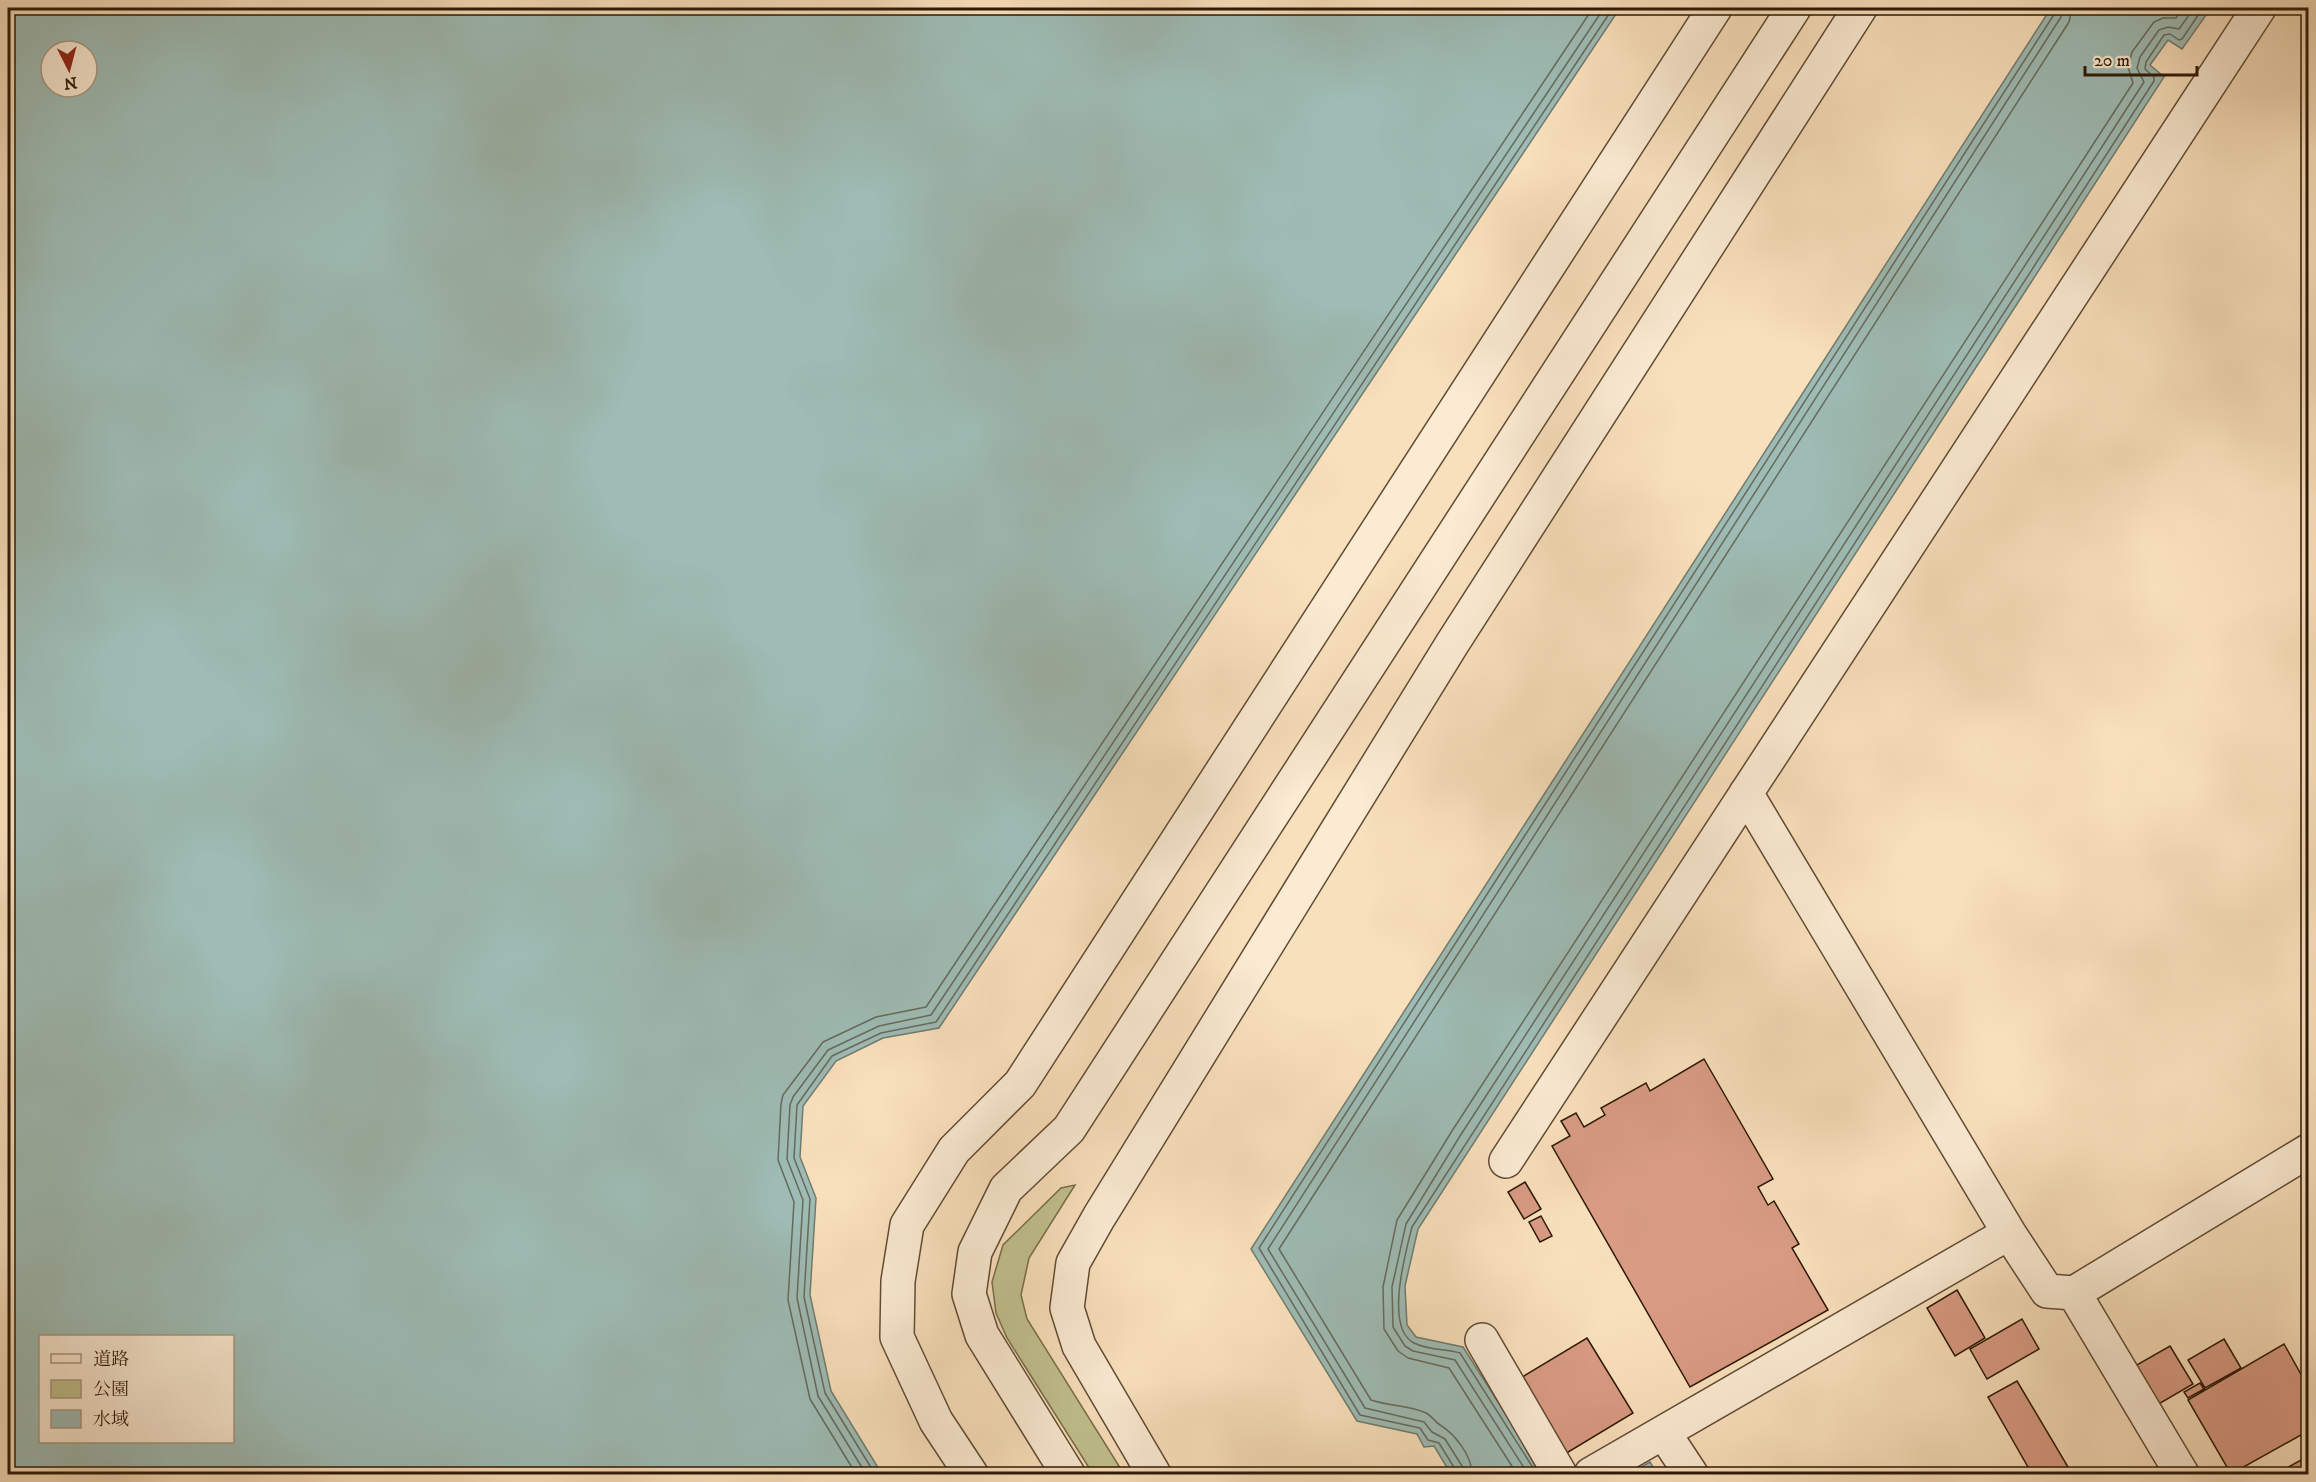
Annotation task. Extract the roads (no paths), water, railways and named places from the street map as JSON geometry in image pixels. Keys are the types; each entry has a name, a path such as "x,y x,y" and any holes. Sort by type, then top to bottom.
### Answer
{"street":[{"path":"971,1474 936,1421 897,1337 898,1281 907,1225 954,1150 1020,1083 1716,8"},
{"path":"1068,1474 982,1335 969,1294 975,1252 1006,1190 1069,1129 1794,8"},
{"path":"1154,1474 1079,1346 1067,1308 1074,1263 1105,1207 1452,644 1860,8"},
{"path":"1506,1161 2259,8"},
{"path":"1746,793 2009,1233 2047,1291 2073,1293 2308,1150"},
{"path":"1591,1474 2009,1233"},
{"path":"2073,1293 2182,1474"},
{"path":"1482,1340 1560,1474"},
{"path":"1664,1433 1690,1474"}],"water":[{"path":"8,8 1620,8 939,1028 883,1038 836,1061 803,1106 800,1157 816,1198 810,1295 831,1391 882,1474 8,1474"},
{"path":"2051,8 2211,8 2182,49 2168,40 2150,65 2164,77 1418,1229 1405,1286 1407,1325 1416,1337 1463,1347 1544,1474 1451,1474 1434,1446 1424,1447 1417,1434 1357,1421 1251,1249"},
{"path":"1650,1462 1657,1474 1629,1474"}]}
